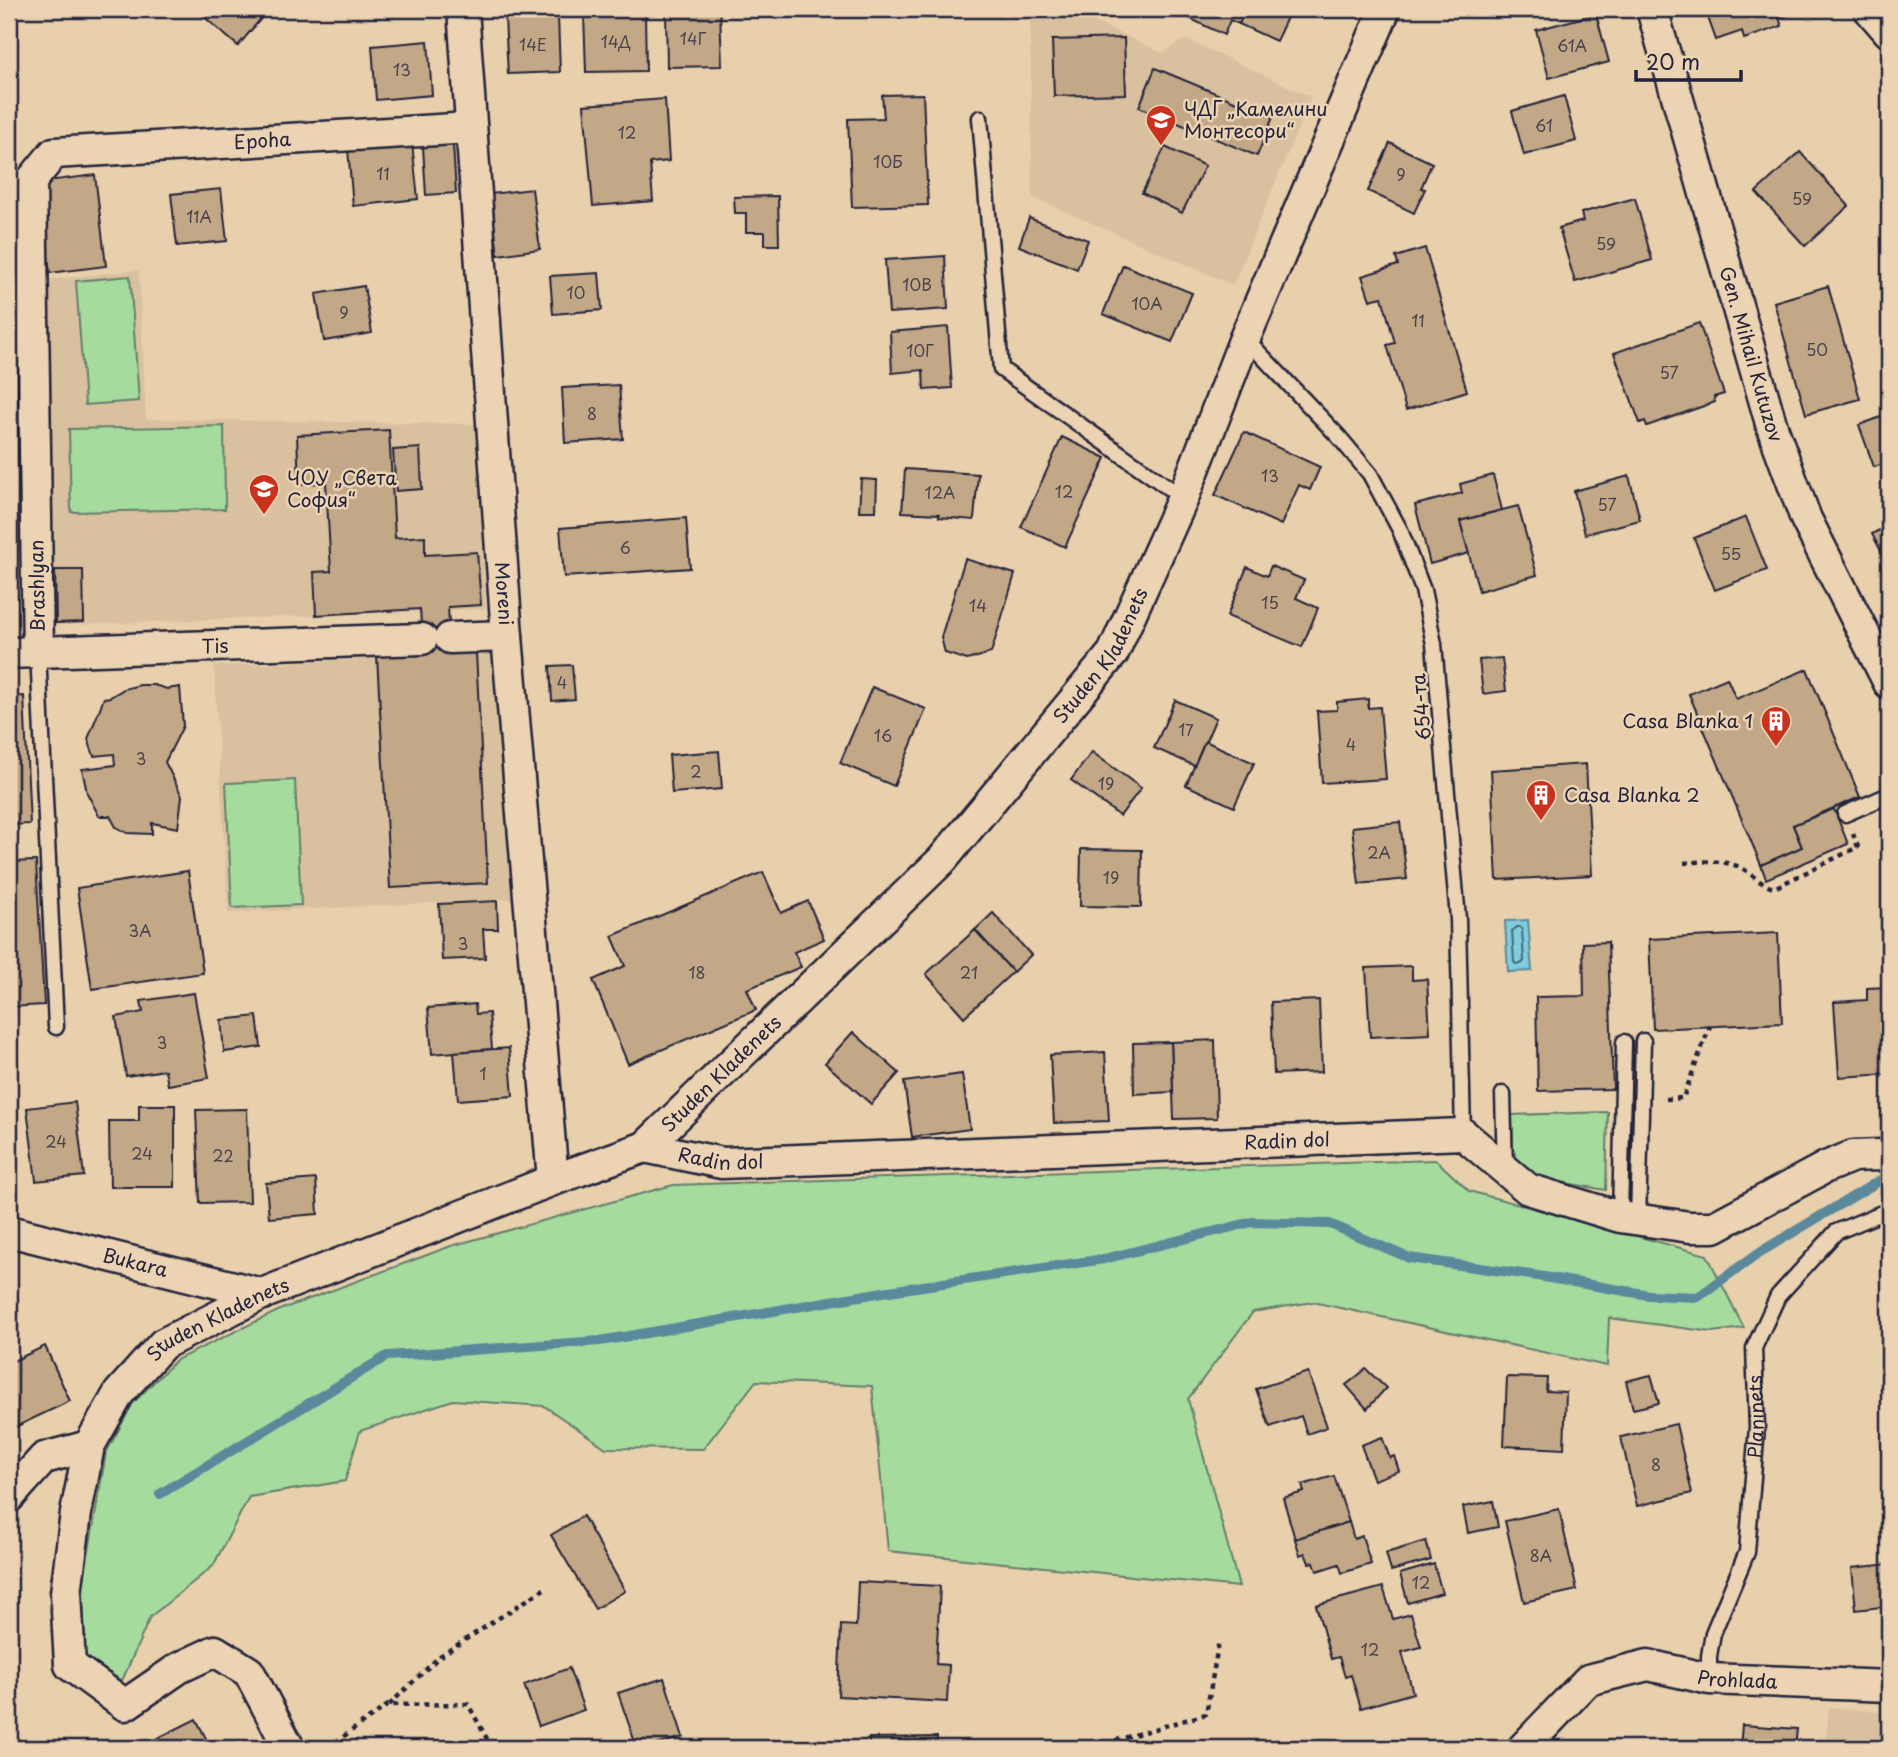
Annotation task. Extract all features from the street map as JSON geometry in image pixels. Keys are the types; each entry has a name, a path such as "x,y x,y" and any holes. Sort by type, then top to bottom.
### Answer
{"street":[{"name":"Moreni","path":"463,9 507,636 553,1180"},
{"name":"Studen Kladenets","path":"289,1748 249,1672 215,1651 179,1668 124,1705 70,1665 66,1593 76,1513 89,1446 119,1393 163,1344 262,1294 553,1180 645,1147 942,860 1113,653 1183,498 1245,338 1385,9"},
{"name":"Gen. Mihail Kutuzov","path":"1652,9 1772,427 1806,519 1889,683"},
{"path":"1870,9 1889,32"},
{"name":"Epoha","path":"54,153 471,128"},
{"name":"Brashlyan","path":"23,652 31,181 54,153"},
{"name":"Tis","path":"23,652 507,636"},
{"path":"1462,1134 1528,1189 1629,1219 1690,1227 1714,1227 1826,1167 1853,1156 1880,1154 1889,1157"},
{"name":"Radin dol","path":"645,1147 722,1163 1462,1134"},
{"name":"Bukara","path":"9,1231 262,1294"},
{"path":"9,1497 44,1458 89,1446"},
{"name":"Prohlada","path":"1523,1748 1588,1680 1648,1665 1709,1679 1889,1686"}],"lane":[{"path":"980,118 1001,369 1183,498"},
{"name":"654-та","path":"1245,338 1339,436 1370,474 1400,530 1423,590 1434,644 1458,919 1462,1134"},
{"name":"Brashlyan","path":"23,652 56,1027"},
{"path":"1845,814 1889,795"},
{"path":"1629,1219 1641,1099 1643,1041"},
{"path":"1624,1042 1629,1219"},
{"path":"1503,1094 1505,1170"},
{"name":"Planinets","path":"1709,1679 1713,1633 1747,1552 1757,1427 1754,1348 1778,1296 1836,1232 1889,1210"}],"path":[{"path":"1684,863 1731,863 1766,886 1774,888 1836,859"},
{"path":"1641,1099 1684,1098 1710,1026"},
{"path":"327,1748 388,1705 440,1656 544,1589"},
{"path":"1097,1748 1206,1714 1219,1640"},
{"path":"388,1705 468,1703 492,1748"}],"shaded area":[{"name":"ЧДГ „Камелини Монтесори“","path":"1030,9 1068,9 1162,53 1186,39 1311,97 1233,285 1032,197"},
{"name":"ЧОУ „Света София“","path":"139,270 146,419 476,424 486,609 47,626 45,280"},
{"path":"495,653 515,899 228,913 214,666"},
{"path":"1829,1707 1889,1713 1889,1748 1825,1748"}],"green space":[{"path":"130,276 139,401 85,405 76,281"},
{"path":"224,426 225,509 71,512 69,429"},
{"path":"295,780 301,905 232,908 226,783"},
{"path":"1608,1112 1606,1190 1548,1180 1521,1169 1513,1149 1512,1115"},
{"path":"1436,1160 1469,1191 1707,1255 1744,1328 1712,1332 1609,1318 1607,1366 1313,1302 1253,1312 1188,1399 1239,1587 888,1551 872,1386 756,1381 703,1449 606,1448 544,1406 453,1400 360,1431 345,1481 249,1497 213,1566 150,1617 122,1681 85,1656 83,1585 106,1453 133,1403 176,1360 282,1309 451,1246 673,1185"}],"water":[{"path":"1528,920 1532,971 1508,972 1505,921"}],"building":[{"path":"195,9 269,9 238,46"},
{"path":"1194,9 1246,9 1239,24 1230,20 1224,35 1189,18"},
{"path":"1246,9 1291,9 1276,41 1239,24"},
{"path":"1705,9 1787,9 1789,15 1779,18 1782,26 1744,39 1742,31 1716,40"},
{"path":"720,10 722,66 667,67 666,11"},
{"path":"645,12 646,71 586,72 584,14"},
{"path":"1596,14 1609,62 1549,78 1536,30"},
{"path":"558,16 560,72 508,74 505,18"},
{"path":"1124,38 1126,94 1054,96 1052,40"},
{"path":"428,41 432,95 376,100 372,46"},
{"path":"1155,68 1273,117 1257,156 1139,107"},
{"path":"923,94 928,205 852,207 848,119 884,118 882,95"},
{"path":"1564,96 1576,141 1524,155 1512,111"},
{"path":"665,99 669,161 650,163 653,201 593,206 584,105"},
{"path":"412,143 418,199 353,206 348,149"},
{"path":"1390,143 1432,163 1421,188 1425,189 1414,213 1368,191"},
{"path":"453,145 456,193 426,195 423,147"},
{"path":"1165,147 1205,166 1182,213 1142,193"},
{"path":"1800,152 1849,206 1805,246 1756,192"},
{"path":"95,175 106,266 50,273 39,182"},
{"path":"221,189 227,241 177,246 171,194"},
{"path":"532,189 540,249 498,255 490,194"},
{"path":"778,196 779,245 765,245 765,232 746,232 746,213 735,213 734,197"},
{"path":"1635,198 1652,260 1575,282 1559,228 1583,221 1581,213"},
{"path":"1029,218 1088,240 1077,269 1019,246"},
{"path":"1425,248 1467,391 1406,410 1387,345 1395,343 1382,297 1370,300 1362,276 1398,265 1396,257"},
{"path":"945,256 948,309 889,313 885,260"},
{"path":"1123,265 1192,293 1172,342 1103,314"},
{"path":"599,273 602,310 553,314 550,276"},
{"path":"364,286 372,333 324,341 316,294"},
{"path":"1828,286 1860,399 1806,414 1774,302"},
{"path":"1699,323 1724,394 1714,397 1715,402 1647,426 1645,421 1640,423 1614,353"},
{"path":"948,327 952,388 924,390 923,370 892,373 890,332"},
{"path":"619,385 623,439 565,443 562,388"},
{"path":"1889,414 1889,462 1874,467 1859,425"},
{"path":"389,430 395,538 425,536 425,555 477,552 481,605 448,607 451,654 476,653 488,883 390,888 377,656 423,654 420,609 316,615 314,572 331,571 326,483 299,484 297,435"},
{"path":"1244,432 1320,467 1310,490 1299,485 1281,525 1215,495"},
{"path":"1062,437 1106,458 1065,547 1021,527"},
{"path":"420,448 422,489 396,491 393,450"},
{"path":"905,469 978,474 974,520 902,512"},
{"path":"1493,475 1502,510 1460,521 1469,553 1430,564 1415,505 1462,493 1460,484"},
{"path":"1629,476 1640,520 1585,534 1574,491"},
{"path":"861,479 877,480 876,511 859,511"},
{"path":"1518,506 1537,575 1479,591 1460,521"},
{"path":"1746,517 1767,570 1715,590 1694,538"},
{"path":"686,518 690,568 564,577 560,528"},
{"path":"1889,525 1889,566 1872,534"},
{"path":"965,559 1015,574 991,653 967,660 945,653 941,637"},
{"path":"1271,566 1304,580 1296,598 1318,608 1302,647 1227,616 1247,567 1267,576"},
{"path":"55,570 83,570 84,622 56,623"},
{"path":"9,571 12,571 13,620 9,620"},
{"path":"1502,658 1506,691 1483,694 1479,660"},
{"path":"572,665 575,699 552,701 550,666"},
{"name":"Casa Blanka 1","path":"1807,669 1860,797 1793,825 1802,847 1761,865 1689,694 1727,678 1736,699"},
{"path":"140,685 167,689 180,687 183,726 165,762 182,796 178,828 152,823 152,834 127,833 116,827 110,816 99,816 87,793 82,769 115,765 114,754 94,756 88,739 104,698"},
{"path":"872,687 926,709 894,786 840,763"},
{"path":"24,696 30,824 9,825 9,697"},
{"path":"1368,699 1368,708 1380,707 1386,779 1322,783 1317,711 1337,710 1337,702"},
{"path":"1175,700 1216,718 1195,766 1154,748"},
{"path":"1205,741 1254,763 1234,807 1186,785"},
{"path":"719,751 722,789 672,793 669,755"},
{"path":"1092,752 1141,788 1120,816 1071,780"},
{"name":"Casa Blanka 2","path":"1586,764 1592,875 1497,880 1491,770"},
{"path":"1834,809 1848,844 1766,879 1761,865 1802,847 1793,825"},
{"path":"1400,822 1407,879 1359,884 1352,827"},
{"path":"1081,849 1142,850 1141,907 1080,906"},
{"path":"36,861 44,1005 9,1007 9,862"},
{"path":"188,871 203,973 92,989 77,888"},
{"path":"763,872 781,913 808,901 824,939 794,952 801,967 747,989 756,1010 628,1064 593,980 625,966 612,936"},
{"path":"497,901 498,929 483,929 485,958 442,960 439,904"},
{"path":"993,913 1031,955 1013,972 975,930"},
{"path":"975,930 1013,972 964,1017 926,974"},
{"path":"1778,933 1782,1023 1653,1029 1649,939"},
{"path":"1608,942 1613,1089 1538,1091 1536,997 1584,996 1583,943"},
{"path":"1412,966 1412,980 1427,979 1430,1034 1370,1037 1366,968"},
{"path":"1888,987 1889,1074 1839,1077 1834,1002 1867,1000 1867,988"},
{"path":"194,993 209,1078 168,1085 165,1070 126,1076 116,1017 143,1012 141,1001"},
{"path":"1319,1000 1322,1072 1274,1074 1271,1002"},
{"path":"475,1004 476,1014 489,1013 492,1049 432,1054 428,1008"},
{"path":"257,1016 261,1047 224,1052 221,1020"},
{"path":"853,1032 899,1073 871,1104 825,1063"},
{"path":"1215,1040 1217,1118 1174,1119 1171,1042"},
{"path":"1171,1042 1173,1092 1134,1094 1133,1043"},
{"path":"509,1048 513,1096 458,1100 454,1052"},
{"path":"1105,1052 1109,1121 1054,1123 1050,1055"},
{"path":"962,1074 970,1129 912,1137 904,1082"},
{"path":"75,1102 84,1176 36,1181 27,1108"},
{"path":"139,1105 175,1105 175,1187 110,1187 109,1121 139,1121"},
{"path":"247,1109 250,1202 200,1203 196,1110"},
{"path":"316,1179 318,1214 269,1218 266,1183"},
{"path":"45,1346 70,1401 9,1430 9,1363"},
{"path":"1366,1369 1386,1388 1367,1409 1346,1385"},
{"path":"1308,1372 1327,1427 1307,1434 1301,1416 1270,1427 1256,1389"},
{"path":"1651,1375 1659,1403 1633,1409 1626,1381"},
{"path":"1507,1377 1547,1378 1546,1391 1566,1392 1564,1449 1504,1446"},
{"path":"1676,1424 1692,1493 1637,1506 1621,1437"},
{"path":"1382,1437 1390,1458 1394,1456 1399,1471 1374,1480 1361,1445"},
{"path":"1334,1476 1349,1522 1295,1539 1283,1498 1304,1492 1302,1485"},
{"path":"1493,1501 1498,1527 1468,1533 1463,1507"},
{"path":"1559,1509 1577,1590 1524,1602 1505,1521"},
{"path":"583,1516 625,1591 595,1609 551,1535"},
{"path":"1349,1522 1354,1539 1362,1536 1371,1564 1342,1573 1339,1564 1317,1571 1314,1562 1309,1563 1305,1553 1300,1555 1295,1539"},
{"path":"1426,1541 1431,1560 1391,1571 1386,1553"},
{"path":"1434,1564 1442,1593 1408,1603 1400,1574"},
{"path":"1889,1564 1889,1606 1856,1610 1852,1568"},
{"path":"858,1582 940,1586 936,1664 949,1665 947,1702 838,1696 841,1625 856,1626"},
{"path":"1383,1587 1393,1619 1411,1614 1421,1647 1402,1652 1413,1693 1361,1708 1351,1675 1345,1677 1339,1657 1331,1659 1316,1605"},
{"path":"569,1668 584,1710 539,1726 524,1685"},
{"path":"664,1678 683,1737 647,1748 637,1748 618,1693"},
{"path":"196,1719 211,1748 138,1748"},
{"path":"1742,1725 1797,1729 1795,1748 1740,1748"},
{"path":"937,1737 937,1743 967,1743 967,1748 869,1748 869,1738"}],"waterway":[{"path":"160,1494 387,1356 600,1341 883,1292 1104,1259 1252,1222 1330,1224 1409,1258 1649,1295 1698,1297 1757,1254 1889,1175"}],"place":[{"name":"ЧДГ „Камелини Монтесори“","path":"1161,147"},
{"name":"ЧОУ „Света София“","path":"264,516"},
{"name":"Casa Blanka 1","path":"1776,748"},
{"name":"Casa Blanka 2","path":"1541,822"}]}
